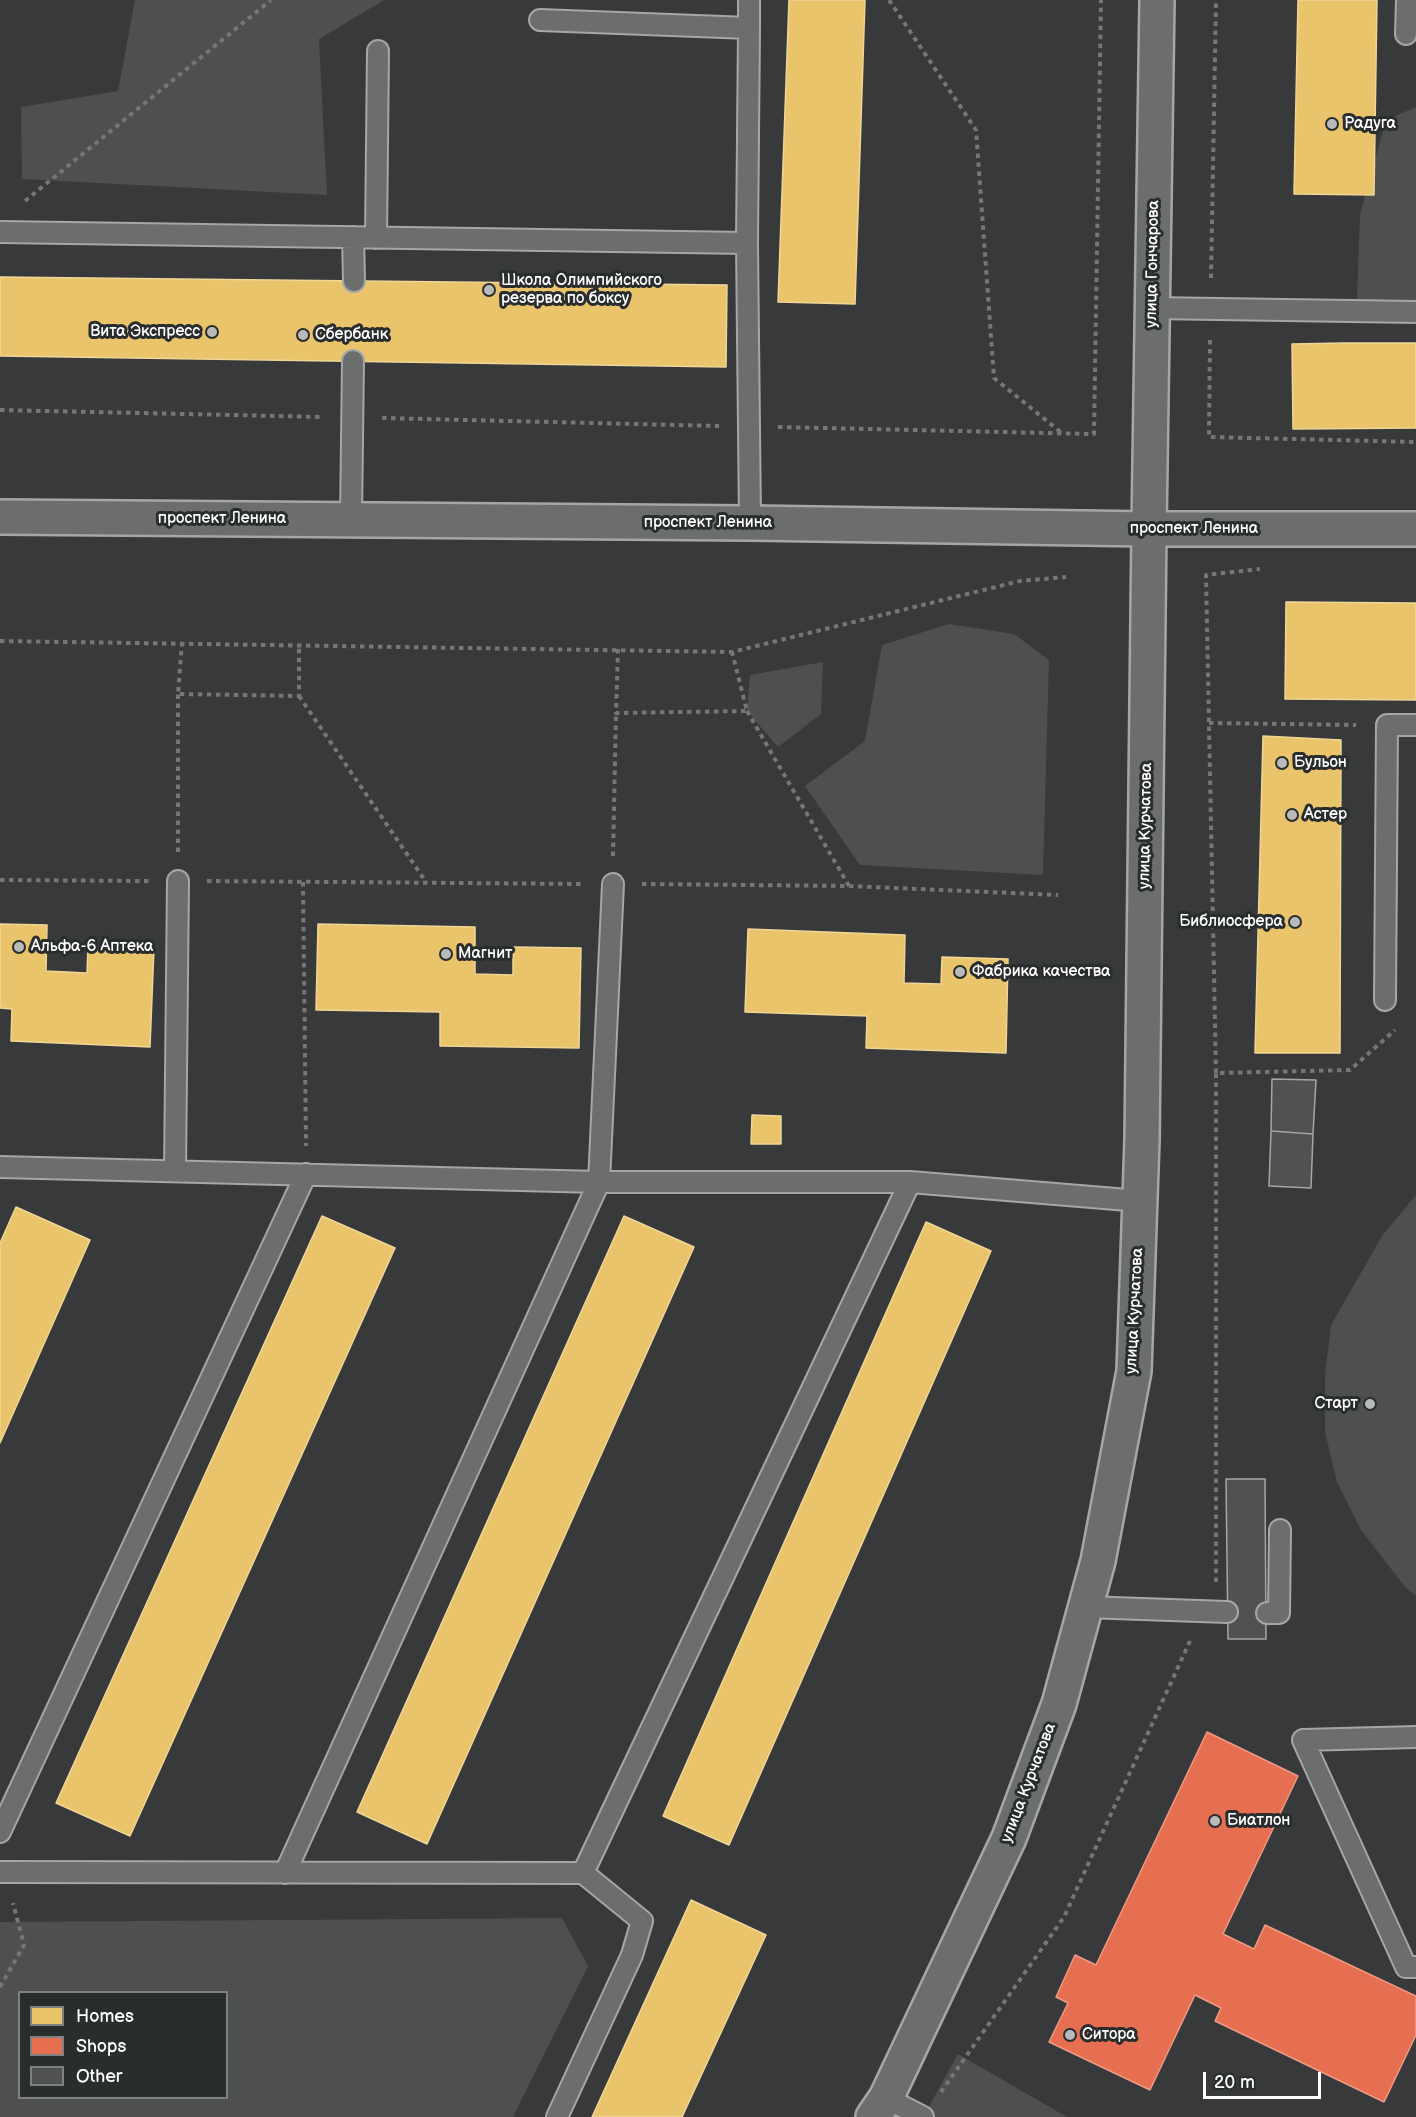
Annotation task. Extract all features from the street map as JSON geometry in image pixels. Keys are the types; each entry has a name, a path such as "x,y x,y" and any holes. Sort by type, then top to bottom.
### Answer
{"street":[{"name":"улица Гончарова","path":"1149,529 1157,0"},
{"name":"проспект Ленина","path":"0,517 750,523 1149,529 1416,529"},
{"name":"улица Курчатова","path":"879,2108 1009,1838 1059,1704 1098,1562 1134,1371 1140,1201 1149,529"}],"lane":[{"path":"749,0 747,243 750,523"},
{"path":"1406,34 1407,0"},
{"path":"540,20 749,28"},
{"path":"376,237 378,51"},
{"path":"0,232 747,243"},
{"path":"353,237 354,281"},
{"path":"1152,308 1416,312"},
{"path":"351,520 353,361"},
{"path":"1386,1000 1387,725 1416,725"},
{"path":"175,1171 177,881"},
{"path":"285,1873 599,1182 612,884"},
{"path":"0,1167 599,1182 910,1182 1140,1201"},
{"path":"0,1832 306,1174"},
{"path":"584,1873 910,1182"},
{"path":"1267,1613 1279,1613 1280,1530"},
{"path":"1085,1607 1227,1612"},
{"path":"1416,1737 1303,1740 1406,1967 1416,1967"},
{"path":"2,1872 584,1873 642,1921 632,1955 557,2117"},
{"path":"879,2108 923,2117"}],"path":[{"path":"18,207 271,0"},
{"path":"889,0 976,130 994,378 1063,434"},
{"path":"0,410 1094,434 1101,0"},
{"path":"1215,0 1209,437 1416,442"},
{"path":"936,2098 1064,1917 1216,1583 1216,1073 1206,575"},
{"path":"0,641 732,652 1020,581 1066,577"},
{"path":"177,881 178,694 182,642"},
{"path":"299,644 299,696 426,882"},
{"path":"612,884 618,649"},
{"path":"732,652 747,711 849,886"},
{"path":"178,694 299,696"},
{"path":"616,713 747,711"},
{"path":"1209,723 1387,725"},
{"path":"0,880 849,886 1058,895"},
{"path":"303,882 306,1174"},
{"path":"1216,1073 1350,1070 1400,1026"},
{"path":"0,1987 24,1945 2,1872"}],"shaded area":[{"path":"135,0 384,0 319,39 327,195 22,179 21,107 118,91"},
{"path":"1416,107 1416,302 1357,301 1360,214 1386,120"},
{"path":"949,624 1014,634 1049,660 1043,875 860,865 805,786 865,741 882,645"},
{"path":"823,662 821,714 778,747 747,711 750,675"},
{"name":"Старт","path":"1416,1195 1416,1596 1405,1587 1361,1530 1337,1482 1325,1432 1325,1376 1331,1325 1382,1236"},
{"path":"562,1918 588,1966 513,2117 0,2117 0,1922"},
{"path":"958,2054 1067,2117 923,2117"}],"building: Homes":[{"path":"789,0 865,0 855,304 778,302"},
{"path":"1298,0 1377,0 1374,195 1294,194"},
{"path":"0,277 727,285 726,367 0,356"},
{"path":"1416,343 1416,428 1293,429 1292,344"},
{"path":"1286,602 1416,603 1416,700 1285,699"},
{"path":"1263,736 1341,740 1340,1053 1255,1053"},
{"path":"0,924 47,925 46,971 87,973 88,946 154,948 150,1047 11,1041 12,1009 0,1008"},
{"path":"318,924 475,927 475,974 513,975 513,947 581,948 579,1048 440,1046 440,1012 316,1010"},
{"path":"748,929 905,935 904,983 941,984 942,957 1008,959 1006,1053 866,1048 867,1016 745,1012"},
{"path":"752,1115 781,1116 781,1144 751,1144"},
{"path":"16,1207 90,1240 0,1443 0,1243"},
{"path":"322,1216 395,1248 130,1836 56,1803"},
{"path":"624,1216 694,1247 427,1844 357,1812"},
{"path":"926,1222 991,1251 729,1845 663,1816"},
{"path":"691,1900 766,1935 682,2117 592,2117"}],"building: Shops":[{"path":"1207,1732 1298,1776 1223,1934 1254,1949 1265,1925 1416,1996 1416,2035 1384,2102 1215,2021 1221,2008 1195,1995 1150,2090 1049,2042 1068,2003 1056,1997 1075,1955 1096,1965"}],"building: Other":[{"path":"1272,1079 1316,1080 1313,1134 1271,1131"},
{"path":"1271,1131 1313,1134 1311,1188 1269,1186"},
{"path":"1226,1479 1265,1479 1266,1639 1228,1639"}],"place":[{"name":"Радуга","path":"1332,124"},
{"name":"Школа Олимпийского резерва по боксу","path":"489,290"},
{"name":"Вита Экспресс","path":"212,332"},
{"name":"Сбербанк","path":"303,335"},
{"name":"Бульон","path":"1282,763"},
{"name":"Астер","path":"1292,815"},
{"name":"Библиосфера","path":"1295,922"},
{"name":"Альфа-6 Аптека","path":"19,947"},
{"name":"Магнит","path":"446,954"},
{"name":"Фабрика качества","path":"960,972"},
{"name":"Старт","path":"1370,1404"},
{"name":"Биатлон","path":"1215,1821"},
{"name":"Ситора","path":"1070,2035"}]}
